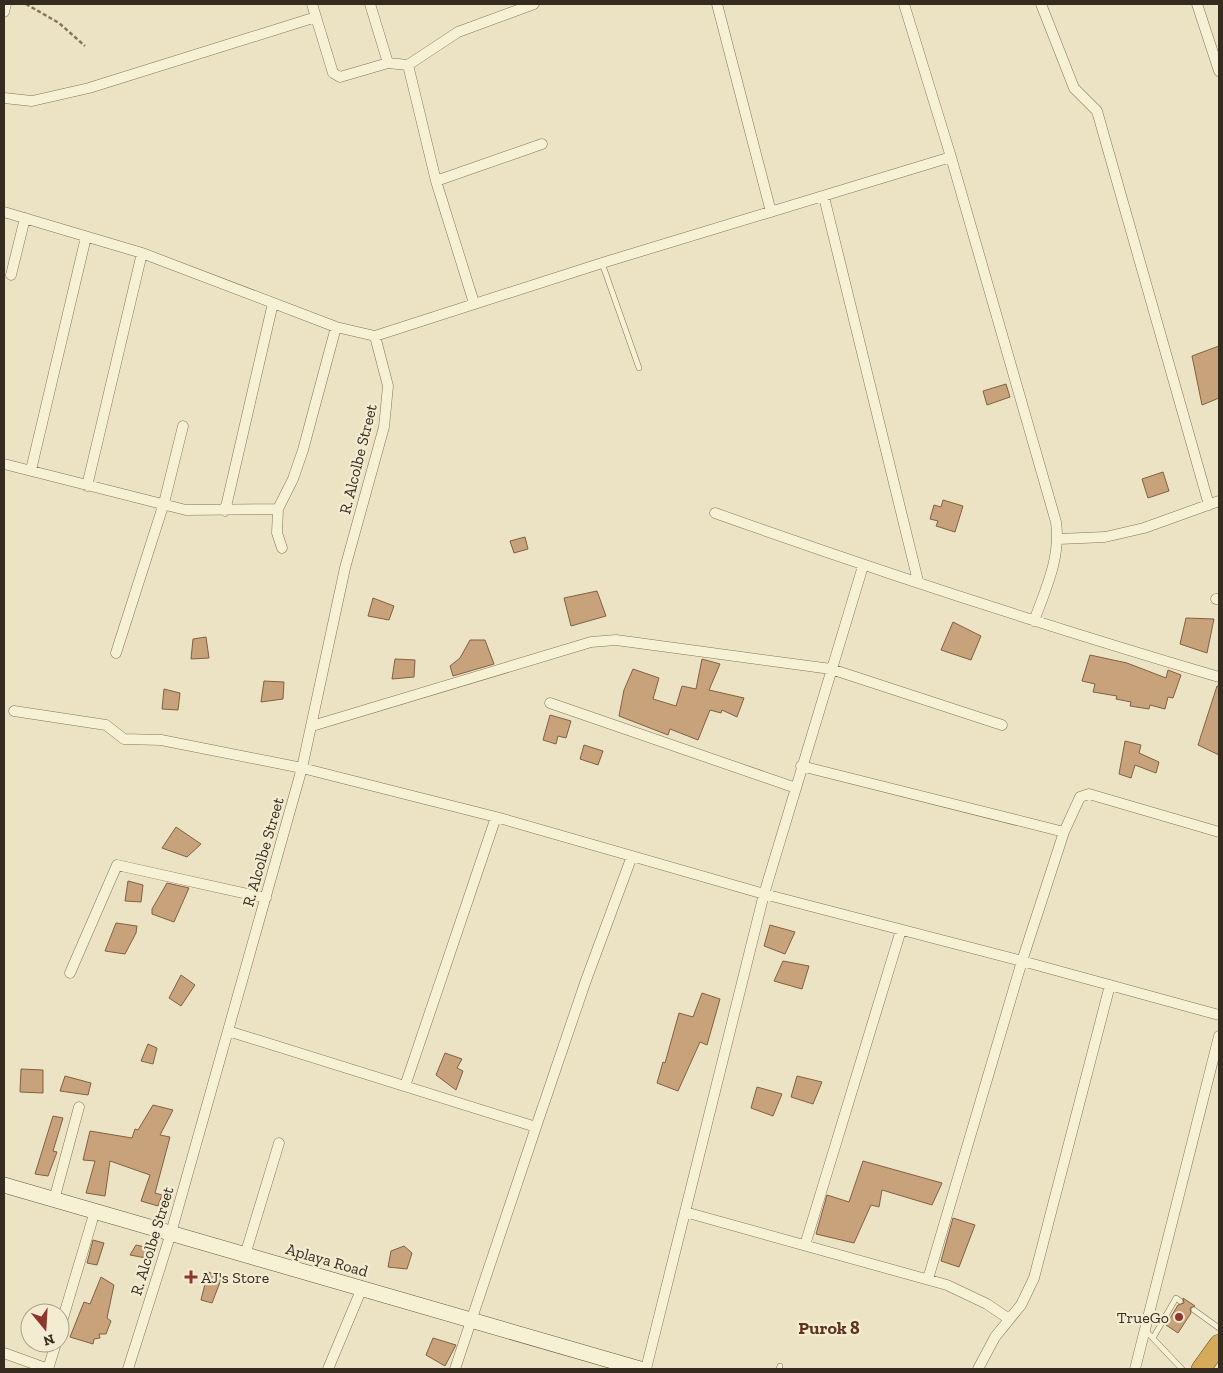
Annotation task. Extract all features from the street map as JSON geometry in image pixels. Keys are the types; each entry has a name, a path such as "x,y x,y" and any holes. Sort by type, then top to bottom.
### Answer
{"highway":[{"path":"1201,1369 1218,1348"}],"street":[{"path":"4,12 6,4"},
{"path":"312,4 333,73 336,76 388,63 408,65 458,32 534,4"},
{"path":"370,4 388,63"},
{"path":"716,4 772,212"},
{"path":"904,4 951,157 1056,522 1058,539 1052,570 1034,621"},
{"path":"1041,4 1074,88 1093,105 1100,118 1209,505"},
{"path":"1197,4 1219,71"},
{"path":"4,98 32,101 89,88 316,17"},
{"path":"408,65 436,181 474,304"},
{"path":"436,181 542,144"},
{"path":"4,212 142,253 336,327 376,336 602,263 951,157"},
{"path":"824,197 918,581"},
{"path":"11,275 25,218"},
{"path":"31,470 86,237"},
{"path":"87,486 142,253"},
{"path":"225,510 272,303"},
{"path":"282,548 277,533 278,509 293,479 303,450 336,327"},
{"name":"R. Alcolbe Street","path":"128,1369 171,1233 302,768 345,568 384,427 388,393 376,336"},
{"path":"116,653 164,503 183,426"},
{"path":"4,464 186,510 278,509"},
{"path":"1058,539 1105,537 1144,528 1219,501"},
{"path":"715,513 863,566 918,581 1034,621 1219,677"},
{"path":"646,1369 764,894 801,766 863,566"},
{"path":"312,726 601,641 631,642 831,669 1002,726"},
{"path":"550,704 796,788"},
{"path":"14,711 106,726 124,739 161,740 302,768 496,817 764,894 1022,961 1219,1016"},
{"path":"801,766 1064,832"},
{"path":"928,1279 1022,961 1064,832 1080,797 1089,794 1219,832"},
{"path":"405,1086 496,817"},
{"path":"455,1369 585,983 632,856"},
{"path":"70,973 117,865 266,898"},
{"path":"805,1245 901,930"},
{"path":"978,1369 995,1336 1021,1304 1034,1278 1110,985"},
{"path":"228,1031 536,1127"},
{"path":"1135,1369 1149,1334 1219,1036"},
{"path":"54,1200 79,1107"},
{"path":"245,1255 280,1143"},
{"name":"Aplaya Road","path":"4,1185 640,1369"},
{"path":"68,1303 95,1212"},
{"path":"685,1212 928,1279 967,1293 1009,1318"},
{"path":"328,1369 362,1288"},
{"path":"4,1353 48,1369 53,1353"}],"lane":[{"path":"602,263 639,368"},
{"path":"1180,1301 1176,1298 1149,1334 1182,1369"},
{"path":"1194,1310 1219,1328"}],"path":[{"path":"26,4 59,23 85,46"}],"building":[{"path":"1219,346 1219,398 1202,405 1192,356"},
{"path":"1006,384 1010,397 987,405 983,391"},
{"path":"1163,472 1169,491 1148,498 1142,479"},
{"path":"943,500 963,506 955,532 936,526 938,521 930,519 934,505 941,507"},
{"path":"525,537 528,549 514,553 510,541"},
{"path":"597,591 606,616 571,626 564,598"},
{"path":"373,598 394,606 389,620 368,616"},
{"path":"1186,618 1214,619 1207,653 1180,644"},
{"path":"953,622 981,636 971,660 941,650"},
{"path":"206,637 209,658 191,659 193,639"},
{"path":"470,640 485,640 494,664 453,676 450,666 460,658"},
{"path":"1090,655 1127,663 1166,678 1168,670 1181,675 1173,698 1168,697 1165,709 1150,705 1149,709 1130,706 1131,702 1116,699 1117,696 1093,692 1095,684 1082,681"},
{"path":"395,659 415,660 414,677 392,679"},
{"path":"702,659 720,664 709,690 744,698 737,717 722,710 721,713 710,710 698,740 670,729 668,735 619,716 624,690 633,669 659,678 653,699 676,706 682,686 696,689"},
{"path":"264,681 284,682 283,699 261,702"},
{"path":"1217,686 1219,686 1219,755 1198,745"},
{"path":"164,689 180,693 178,710 162,709"},
{"path":"550,715 571,721 566,738 558,736 556,744 543,740"},
{"path":"1125,741 1141,745 1139,753 1159,762 1156,773 1135,765 1131,778 1119,774"},
{"path":"584,745 603,751 598,765 580,759"},
{"path":"176,827 201,844 187,857 162,848"},
{"path":"128,881 143,885 141,902 125,901"},
{"path":"167,883 189,888 174,922 152,914 152,909"},
{"path":"116,923 137,926 136,933 125,954 105,951"},
{"path":"770,925 795,932 785,954 764,946"},
{"path":"783,961 809,966 802,989 774,981"},
{"path":"181,975 195,985 181,1006 169,998"},
{"path":"702,993 720,999 707,1045 700,1042 678,1091 657,1083 663,1062 665,1063 679,1013 693,1017"},
{"path":"148,1044 157,1048 153,1064 141,1061"},
{"path":"445,1053 462,1059 457,1068 463,1071 456,1090 436,1075"},
{"path":"21,1069 43,1070 43,1093 20,1092"},
{"path":"65,1076 91,1083 88,1095 60,1091"},
{"path":"797,1076 822,1082 813,1104 791,1097"},
{"path":"757,1087 782,1094 773,1116 751,1108"},
{"path":"153,1105 173,1110 160,1135 170,1137 155,1193 162,1195 158,1206 141,1201 150,1175 110,1161 105,1196 86,1193 95,1161 83,1160 90,1131 132,1138 135,1129 138,1130"},
{"path":"53,1116 63,1118 53,1151 57,1152 48,1176 35,1174"},
{"path":"863,1161 942,1183 932,1205 882,1190 879,1207 871,1205 854,1243 816,1234 827,1195 849,1202"},
{"path":"953,1218 975,1225 959,1267 941,1261"},
{"path":"93,1240 104,1243 97,1265 87,1263"},
{"path":"136,1245 150,1248 146,1258 130,1255"},
{"path":"404,1246 412,1253 407,1269 388,1267 391,1251"},
{"path":"208,1272 222,1277 212,1303 201,1300"},
{"path":"101,1277 114,1285 107,1318 111,1321 106,1334 99,1334 100,1338 94,1339 93,1344 70,1337 84,1302 90,1304"},
{"name":"TrueGo","path":"1183,1298 1195,1306 1190,1308 1191,1313 1178,1333 1166,1325 1178,1305 1184,1303"},
{"path":"433,1338 456,1345 445,1366 426,1355"}],"place":[{"name":"AJ's Store","path":"191,1277"},
{"name":"TrueGo","path":"1179,1317"}],"district":[{"name":"Purok 8","path":"829,1328"}]}
